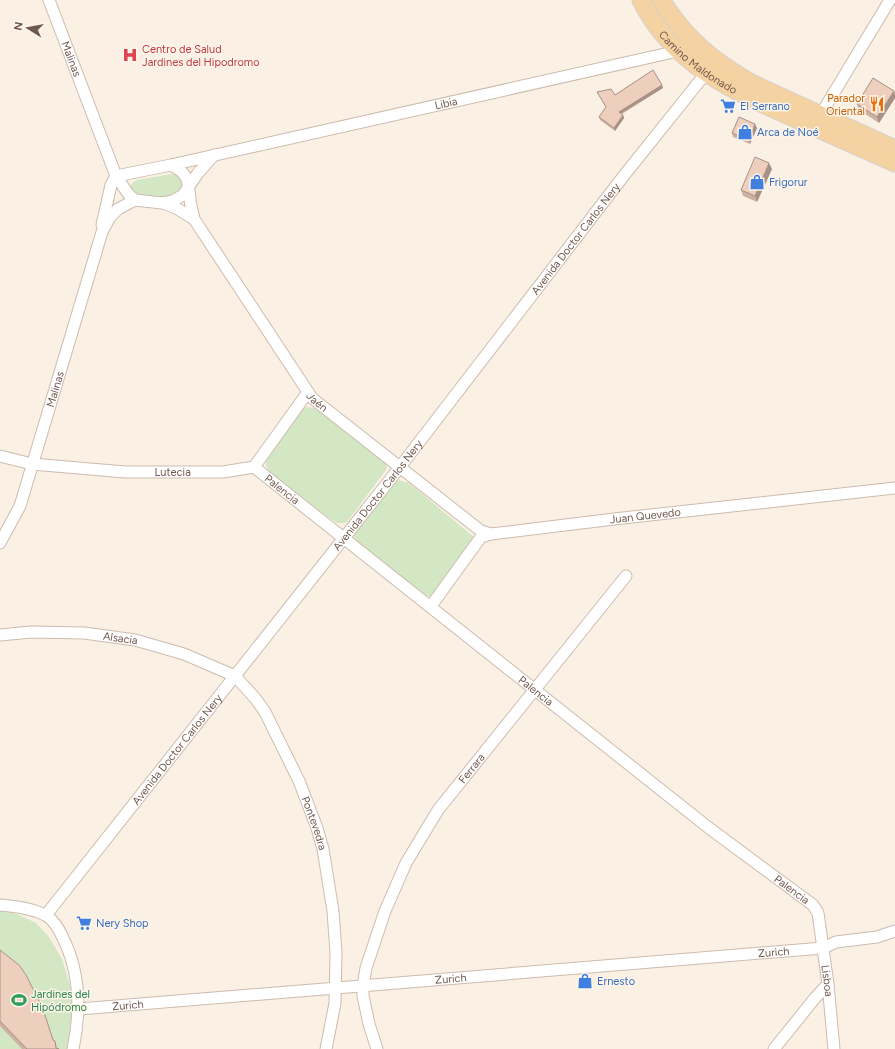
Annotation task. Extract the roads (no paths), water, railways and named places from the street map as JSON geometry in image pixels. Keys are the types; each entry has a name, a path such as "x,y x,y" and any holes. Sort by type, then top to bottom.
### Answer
{"main road":[{"name":"Camino Maldonado","path":"641,0 657,27 678,51 706,73 746,96 895,150"},
{"name":"Camino Maldonado","path":"661,0 672,17 689,38 732,72 895,163"}],"street":[{"name":"Malinas","path":"49,0 116,176 111,185 102,223 102,232"},
{"path":"818,121 890,0"},
{"name":"Libia","path":"116,176 171,166 214,155 678,51"},
{"name":"Avenida Doctor Carlos Nery","path":"46,915 400,467 617,185 706,73"},
{"path":"116,176 135,200 162,203 173,201 183,196 198,173 214,155"},
{"path":"171,166 180,170 187,177 190,187"},
{"name":"Jaén","path":"190,187 190,198 194,219 308,392 321,406 480,531 491,534"},
{"name":"Malinas","path":"0,543 20,506 102,232 110,217 118,209 135,200"},
{"name":"Jaén","path":"162,203 176,208 194,219"},
{"path":"254,467 308,392"},
{"name":"Lutecia","path":"0,456 32,464 125,472 223,472 254,467"},
{"name":"Palencia","path":"254,467 535,688 703,823 813,905 818,913"},
{"name":"Juan Quevedo","path":"431,606 481,538 491,534 895,488"},
{"name":"Ferrara","path":"363,986 366,968 385,911 406,863 438,810 626,576"},
{"name":"Alsacia","path":"0,635 31,632 84,632 135,640 184,654 235,676"},
{"name":"Pontevedra","path":"235,676 255,698 265,712 299,780 317,828 323,850 333,911 336,954 336,989"},
{"path":"0,905 14,906 46,915 58,929 70,951 76,978 79,1009 74,1049"},
{"name":"Lisboa","path":"818,913 828,984 834,1049"},
{"name":"Zurich","path":"79,1009 823,948 836,942 877,937 895,932"},
{"path":"774,1049 828,984"},
{"path":"363,986 363,996 368,1024 377,1049"},
{"path":"326,1049 334,1014 336,989"}],"place":[{"name":"Centro de Salud Jardines del Hipodromo","path":"130,55"},
{"name":"Parador Oriental","path":"877,104"},
{"name":"El Serrano","path":"728,106"},
{"name":"Arca de Noé","path":"745,132"},
{"name":"Frigorur","path":"757,182"},
{"name":"Nery Shop","path":"84,923"},
{"name":"Ernesto","path":"585,981"},
{"name":"Jardines del Hipódromo","path":"19,1000"}]}
